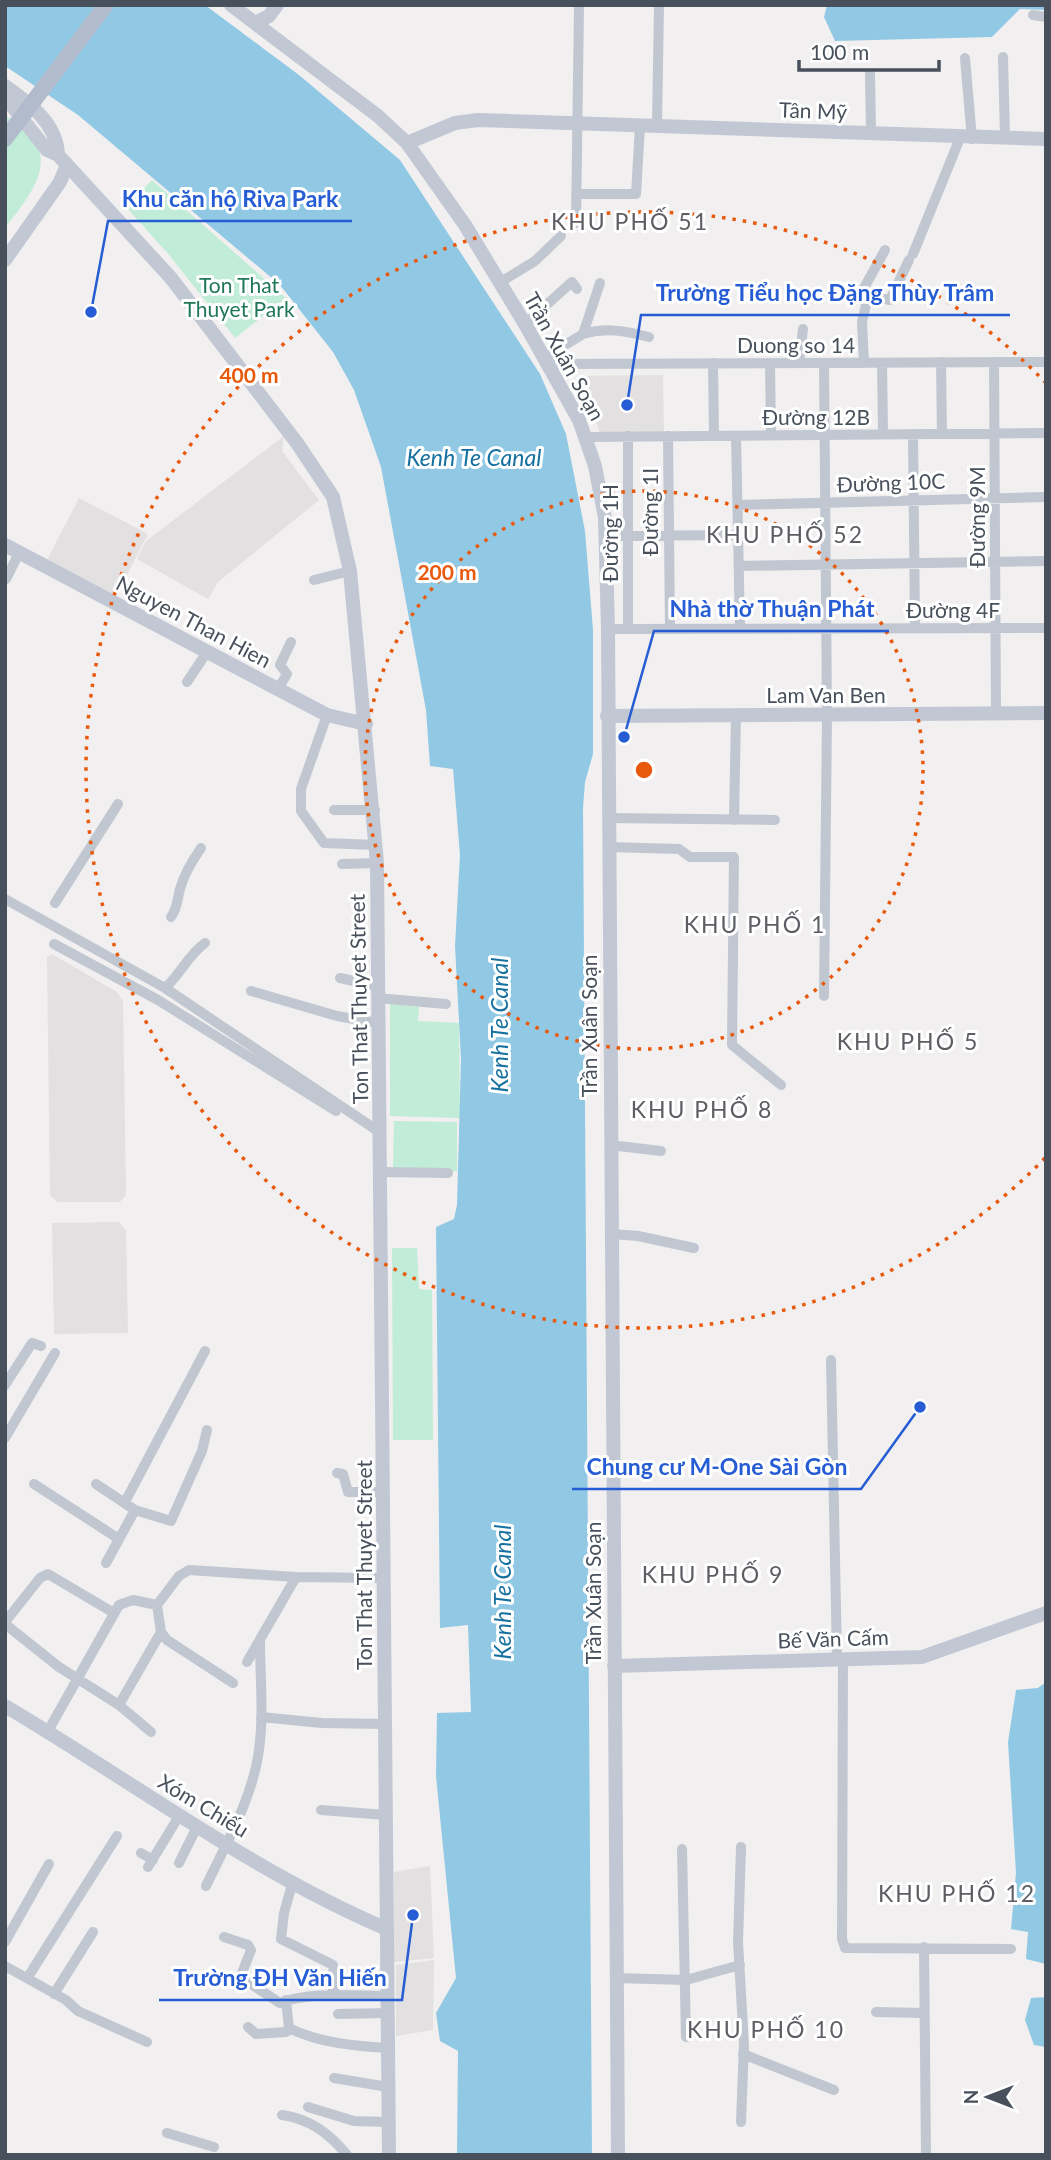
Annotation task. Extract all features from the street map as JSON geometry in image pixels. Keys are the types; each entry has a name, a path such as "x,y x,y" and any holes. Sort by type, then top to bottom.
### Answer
{"main road":[{"path":"5,126 95,5"},
{"path":"5,139 106,5"},
{"name":"Trần Xuân Soạn","path":"231,5 257,22 387,123 407,143 443,191 525,324 586,437 603,500 608,629 618,2155"},
{"path":"257,22 266,5"},
{"path":"257,22 269,16 277,5"},
{"path":"5,86 47,123 58,141 62,165 60,182 5,260"},
{"name":"Ton That Thuyet Street","path":"5,97 11,110 47,150 171,278 297,443 333,497 350,571 377,845 389,2155"},
{"name":"Tân Mỹ","path":"407,143 455,123 478,120 871,133 966,139 1046,139"},
{"path":"5,244 62,165"},
{"name":"Nguyen Than Hien","path":"5,545 327,715 366,724"},
{"name":"Lam Van Ben","path":"607,716 1046,713"},
{"name":"Bế Văn Cấm","path":"614,1666 935,1654 1046,1614"},
{"name":"Xóm Chiếu","path":"5,1706 226,1844 387,1929"}],"street":[{"path":"576,223 579,5"},
{"path":"657,125 659,5"},
{"path":"1033,15 1046,17"},
{"path":"1003,57 1006,137"},
{"path":"868,296 890,300 966,139 965,58"},
{"path":"870,74 871,133"},
{"path":"576,194 636,194 640,126"},
{"path":"499,283 535,261 561,236"},
{"path":"864,363 862,322 868,296 864,288 885,250"},
{"path":"525,324 572,282 578,289"},
{"path":"583,334 600,283"},
{"path":"799,363 803,328"},
{"path":"545,361 583,334 601,329 649,337"},
{"name":"Duong so 14","path":"545,361 1046,362"},
{"path":"941,362 943,434"},
{"name":"Đường 9M","path":"994,362 996,714"},
{"path":"713,363 714,436"},
{"path":"771,363 771,435"},
{"path":"824,363 827,715 824,996"},
{"path":"882,363 883,435"},
{"name":"Đường 12B","path":"586,437 1046,433"},
{"path":"913,434 915,628"},
{"name":"Đường 1H","path":"628,436 628,629"},
{"name":"Đường 1I","path":"668,436 670,629"},
{"path":"736,436 740,629"},
{"name":"Đường 10C","path":"738,505 1046,497"},
{"path":"606,536 739,535"},
{"path":"6,579 19,552"},
{"path":"739,566 1046,561"},
{"path":"314,580 350,571"},
{"name":"Đường 4F","path":"608,629 1046,628"},
{"path":"278,689 287,674 279,665 291,642"},
{"path":"187,682 207,652"},
{"path":"327,715 301,789 301,811 324,843 377,845"},
{"path":"734,820 736,715"},
{"path":"55,903 118,804"},
{"path":"334,810 375,810"},
{"path":"608,818 775,820"},
{"path":"608,847 679,849 690,857 734,857 732,1045 781,1085"},
{"path":"172,917 189,866 201,848"},
{"path":"342,864 377,863"},
{"path":"5,899 165,988 381,1136"},
{"path":"165,988 175,979 185,961 205,943"},
{"path":"54,944 158,1000 381,1136"},
{"path":"340,978 377,992 446,1004"},
{"path":"251,991 337,1016 378,1023"},
{"path":"610,1145 661,1151"},
{"path":"381,1172 448,1173"},
{"path":"611,1234 638,1236 694,1248"},
{"path":"5,1385 32,1343 41,1346"},
{"path":"125,1502 179,1395 205,1351"},
{"path":"5,1438 55,1353"},
{"path":"831,1360 840,1659 842,1939 845,1948 861,1949 1011,1949"},
{"path":"96,1484 135,1510 171,1521 202,1451 207,1430"},
{"path":"337,1473 344,1474 348,1492 384,1492"},
{"path":"34,1484 119,1539"},
{"path":"106,1563 135,1510"},
{"path":"119,1705 161,1632 157,1605 179,1576 189,1570 296,1577 384,1578"},
{"path":"114,1613 48,1574 40,1578 5,1623 59,1667 119,1705 151,1732"},
{"path":"247,1662 296,1577"},
{"path":"48,1731 122,1602 157,1605"},
{"path":"161,1632 185,1654 233,1683"},
{"path":"206,1886 226,1844 257,1760 261,1717 260,1641"},
{"path":"261,1717 322,1723 386,1724"},
{"path":"321,1810 386,1815"},
{"path":"141,1853 150,1864 179,1816"},
{"path":"178,1863 197,1827"},
{"path":"28,1977 117,1836"},
{"path":"741,1847 741,2122"},
{"path":"682,1849 687,2037"},
{"path":"5,1942 49,1864"},
{"path":"293,1881 284,1913 281,1938 333,1965 334,1990 329,1996"},
{"path":"54,1994 93,1933"},
{"path":"224,1937 248,1945 251,1950 242,1973 245,1980 280,2003 286,2000 329,1996 388,1996"},
{"path":"924,1947 926,2155"},
{"path":"617,1978 686,1980 740,1965"},
{"path":"5,1966 28,1977 78,2011 147,2042"},
{"path":"286,2000 289,2028"},
{"path":"876,2012 924,2013"},
{"path":"338,2014 388,2013"},
{"path":"248,2027 256,2034 286,2032 289,2028"},
{"path":"289,2028 301,2034 355,2046 388,2048"},
{"path":"743,2054 834,2091"},
{"path":"334,2078 388,2087"},
{"path":"308,2106 354,2121 388,2122"},
{"path":"282,2115 298,2117 319,2127 347,2155"},
{"path":"167,2133 214,2147"}],"shaded area":[{"path":"663,375 664,433 600,433 579,376"},
{"path":"284,436 282,451 319,500 218,582 208,599 137,559 146,541"},
{"path":"79,498 148,534 116,596 47,560"},
{"path":"52,954 117,992 123,1001 126,1195 120,1202 57,1202 50,1195 47,957"},
{"path":"119,1222 126,1230 128,1333 54,1334 52,1223"},
{"path":"430,1866 434,1958 394,1962 394,1872"},
{"path":"434,1960 433,2030 396,2036 396,1965"}],"green space":[{"path":"5,115 31,136 41,160 35,184 5,228"},
{"name":"Ton That Thuyet Park","path":"152,180 286,298 235,338 170,256 126,207"},
{"path":"390,1004 419,1007 418,1021 459,1023 460,1118 390,1116"},
{"path":"394,1121 457,1122 457,1171 393,1170"},
{"path":"392,1248 417,1248 419,1289 432,1290 433,1440 393,1440"}],"water":[{"name":"Kenh Te Canal","path":"5,5 205,5 299,75 400,160 540,374 566,434 585,531 593,630 593,754 585,782 583,808 592,2155 457,2155 458,2051 440,2041 436,2013 456,1978 436,1776 437,1713 471,1712 468,1625 440,1628 436,1227 454,1219 457,1205 461,1059 455,946 460,855 453,769 430,766 426,710 381,467 354,390 333,352 280,285 78,115 5,66"},
{"path":"827,5 1046,5 1046,10 1020,9 992,37 835,41 824,17"},
{"path":"1046,1682 1046,1964 1026,1959 1028,1932 1011,1929 1016,1873 1008,1742 1016,1690 1038,1688"},
{"path":"1046,1997 1046,2047 1034,2045 1025,2020 1031,1998"}],"place":[{"name":"Khu căn hộ Riva Park","path":"91,312"},
{"name":"Trường Tiểu học Đặng Thùy Trâm","path":"627,405"},
{"name":"Nhà thờ Thuận Phát","path":"624,737"},
{"name":"Chung cư M-One Sài Gòn","path":"920,1407"},
{"name":"Trường ĐH Văn Hiến","path":"413,1915"}],"district":[{"name":"KHU PHỐ 51","path":"630,221"},
{"name":"KHU PHỐ 52","path":"785,534"},
{"name":"KHU PHỐ 1","path":"755,924"},
{"name":"KHU PHỐ 5","path":"908,1041"},
{"name":"KHU PHỐ 8","path":"702,1109"},
{"name":"KHU PHỐ 9","path":"713,1574"},
{"name":"KHU PHỐ 12","path":"957,1893"},
{"name":"KHU PHỐ 10","path":"766,2029"}]}
